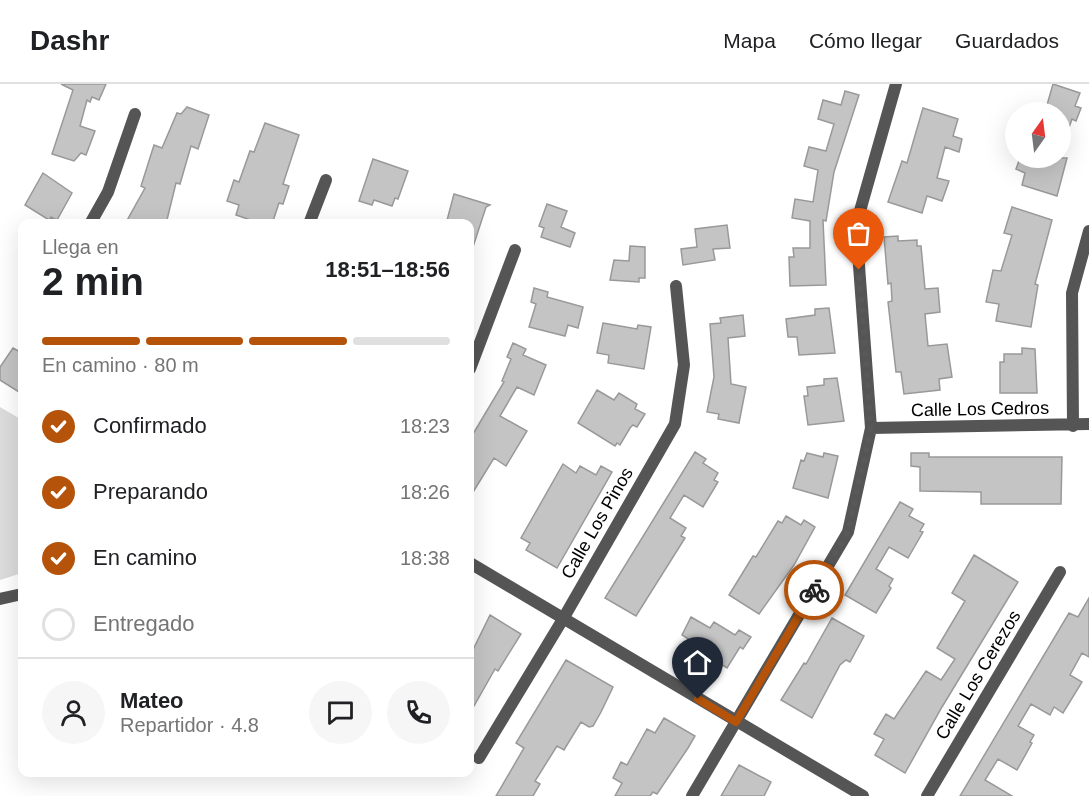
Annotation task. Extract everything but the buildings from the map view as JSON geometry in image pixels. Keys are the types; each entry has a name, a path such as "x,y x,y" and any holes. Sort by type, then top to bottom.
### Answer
{"street":[{"path":"692,796 848,532 871,428 856,225 896,84"},
{"path":"93,219 108,192 135,114"},
{"path":"311,219 326,180"},
{"path":"1073,426 1072,293 1089,231"},
{"path":"474,358 514,250"},
{"name":"Calle Los Pinos","path":"479,758 563,619 675,424 684,365 676,286"},
{"name":"Calle Los Cedros","path":"871,428 1073,426 1089,423"},
{"path":"474,565 863,796"},
{"name":"Calle Los Cerezos","path":"927,796 1060,572"},
{"path":"0,599 18,595"}],"shaded area":[{"path":"0,407 18,418 18,574 0,580"}],"way so far":[{"path":"814,590 848,532 871,428 859,270"}],"route":[{"path":"698,699 736,722 814,590"}]}
